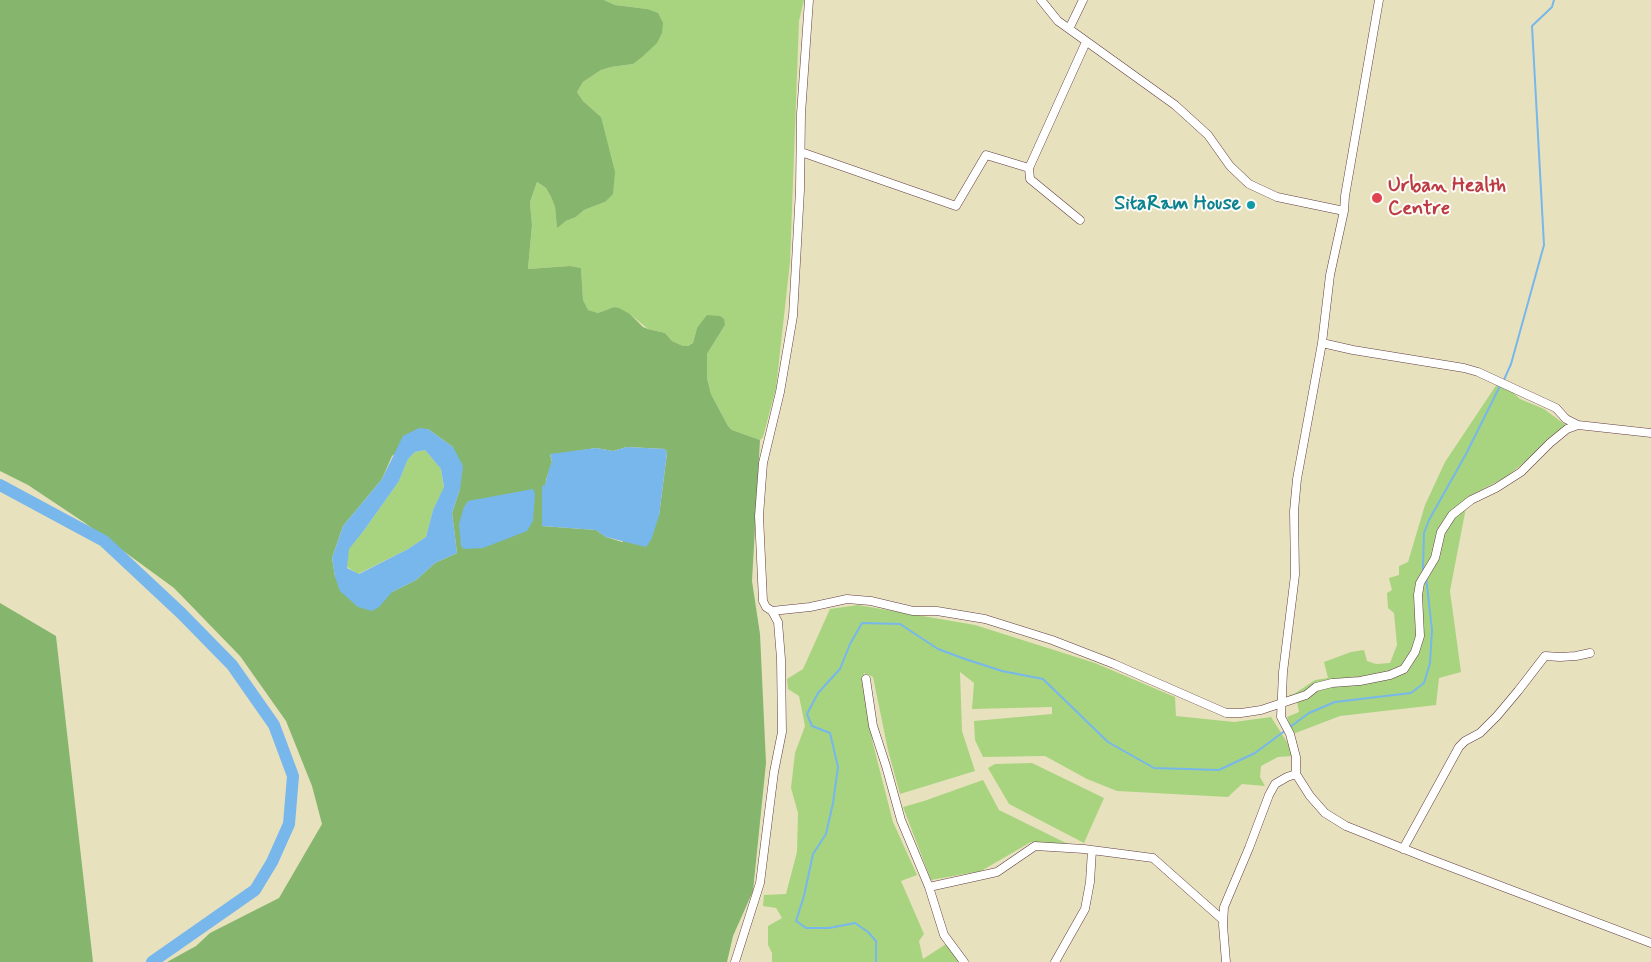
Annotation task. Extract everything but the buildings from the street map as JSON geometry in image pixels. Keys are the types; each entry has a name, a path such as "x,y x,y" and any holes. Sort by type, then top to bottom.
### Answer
{"street":[{"path":"735,962 760,883 774,772 782,732 781,659 778,622 772,611 763,601 759,516 763,463 780,392 792,316 809,0"},
{"path":"1041,0 1058,21 1175,105 1208,135 1230,166 1249,184 1277,197 1344,211"},
{"path":"1069,29 1083,0"},
{"path":"1379,0 1344,211 1330,275 1322,343 1297,479 1294,511 1295,575 1281,704 1281,717 1290,734 1296,757 1296,774 1310,796 1325,813 1346,826 1651,943"},
{"path":"1080,220 1030,180 1029,168 1086,42"},
{"path":"801,152 956,206 986,155 1029,168"},
{"path":"1322,343 1353,350 1464,368 1498,381 1556,408 1566,419 1578,425 1651,432"},
{"path":"772,611 810,607 847,599 871,601 913,611 937,612 984,619 1052,640 1123,668 1226,713 1261,710 1306,695 1316,687 1390,675 1404,668 1415,652 1420,636 1418,595 1420,583 1434,558 1440,532 1452,515 1471,500 1496,488 1521,472 1550,443 1567,430 1578,425"},
{"path":"1403,849 1460,747 1480,733 1497,716 1545,656 1576,656 1590,653"},
{"path":"866,679 873,726 900,820 929,887 944,934 964,962"},
{"path":"1226,962 1224,907 1269,795 1275,784 1296,774"},
{"path":"929,887 997,872 1035,846 1092,850 1153,858 1223,920"},
{"path":"1055,962 1085,909 1090,882 1092,850"}],"green space":[{"path":"0,0 604,0 615,5 647,9 658,13 663,23 662,33 657,43 633,64 601,70 583,82 577,92 583,101 601,117 615,172 613,194 605,202 584,210 557,228 555,207 551,197 546,188 537,182 530,202 532,225 528,269 570,266 581,268 583,300 588,310 598,313 614,307 619,308 630,314 643,327 665,333 672,341 683,346 693,343 697,328 707,315 720,316 724,319 725,325 707,354 707,378 711,394 732,430 760,440 752,581 760,634 766,763 753,891 733,936 727,962 167,962 196,946 210,933 279,898 322,824 312,786 286,721 240,656 174,588 85,523 28,485 0,471","holes":["428,429 453,447 460,489 452,513 457,553 435,563 416,580 392,592 335,577 332,558 343,526 382,479 392,456","627,447 665,449 667,453 659,516 622,542 606,537 596,530 542,526 546,480 552,462 550,455 596,448 613,451"]},
{"path":"604,0 804,0 799,21 790,262 776,388 763,437 760,440 732,430 711,394 707,378 707,354 725,325 697,328 693,343 683,346 672,341 665,333 648,329 630,314 614,307 598,313 587,310 583,300 581,268 570,266 528,269 532,225 530,202 537,182 546,188 551,197 555,207 557,227 576,217 584,210 605,202 601,117 583,101 577,92 583,82 601,70 633,64 647,9 615,5"},
{"path":"1497,384 1508,388 1520,399 1544,409 1567,426 1547,440 1531,457 1506,477 1468,497 1450,591 1461,672 1439,678 1436,705 1340,716 1293,734 1287,717 1299,712 1297,702 1289,695 1294,694 1315,680 1328,678 1324,662 1351,652 1364,650 1367,661 1376,664 1390,663 1397,645 1394,613 1388,608 1387,593 1392,590 1389,578 1399,575 1399,566 1408,562 1425,505 1445,462"},
{"path":"425,450 441,469 444,488 433,510 426,537 408,549 358,574 347,567 348,549 365,529 399,481 408,459 415,452"},
{"path":"0,603 56,636 93,962 0,962"},
{"path":"858,605 975,625 1095,663 1175,697 1176,716 1234,722 1271,717 1287,742 1293,756 1278,757 1261,766 1260,777 1265,786 1242,784 1228,797 1117,791 1087,779 1045,756 983,757 975,740 974,721 1052,714 1052,707 972,709 974,683 960,672 962,731 975,771 900,794 888,750 873,677 864,673 866,706 873,744 893,822 917,875 901,881 924,934 919,941 923,959 946,944 959,962 772,962 772,953 768,945 768,926 782,918 776,908 763,906 764,895 786,894 797,852 798,813 791,788 795,753 805,726 799,696 788,689 787,679 803,669 830,609"},
{"path":"1032,763 1104,798 1084,843 1009,804 988,768 995,764"},
{"path":"983,780 999,810 1068,844 1031,842 981,871 931,880 903,807"}],"water":[{"path":"419,428 428,429 453,447 463,466 460,489 452,513 457,553 435,563 416,580 392,592 379,607 372,611 358,607 340,591 335,577 332,558 343,526 382,479 403,436","holes":["425,450 441,469 444,487 433,510 426,537 408,549 359,574 347,568 349,549 399,481 408,459 415,452"]},
{"path":"627,447 665,449 667,453 659,516 651,540 646,547 606,537 596,530 542,526 542,486 545,485 552,462 550,454 596,448 613,451"},
{"path":"533,489 535,494 533,521 527,531 483,548 464,549 461,546 459,524 464,507 468,501"}],"waterway":[{"path":"1503,382 1511,364 1544,245 1532,26 1552,7 1554,0"},
{"path":"1423,569 1424,533 1429,520 1466,454 1500,386"},
{"path":"0,485 104,541 181,613 232,665 274,725 293,776 289,824 272,862 255,890 152,962"},
{"path":"1290,727 1309,713 1335,702 1411,693 1424,683 1430,663 1432,630 1426,577"},
{"path":"876,962 876,941 868,932 855,923 829,928 806,928 796,921 804,896 813,854 826,834 838,767 830,733 812,726 807,714 818,693 840,669 850,644 862,623 900,624 938,649 1002,671 1043,679 1108,742 1154,768 1219,770 1255,753 1286,730"}],"place":[{"name":"Urban Health Centre","path":"1377,198"},
{"name":"SitaRam House","path":"1251,205"}]}
